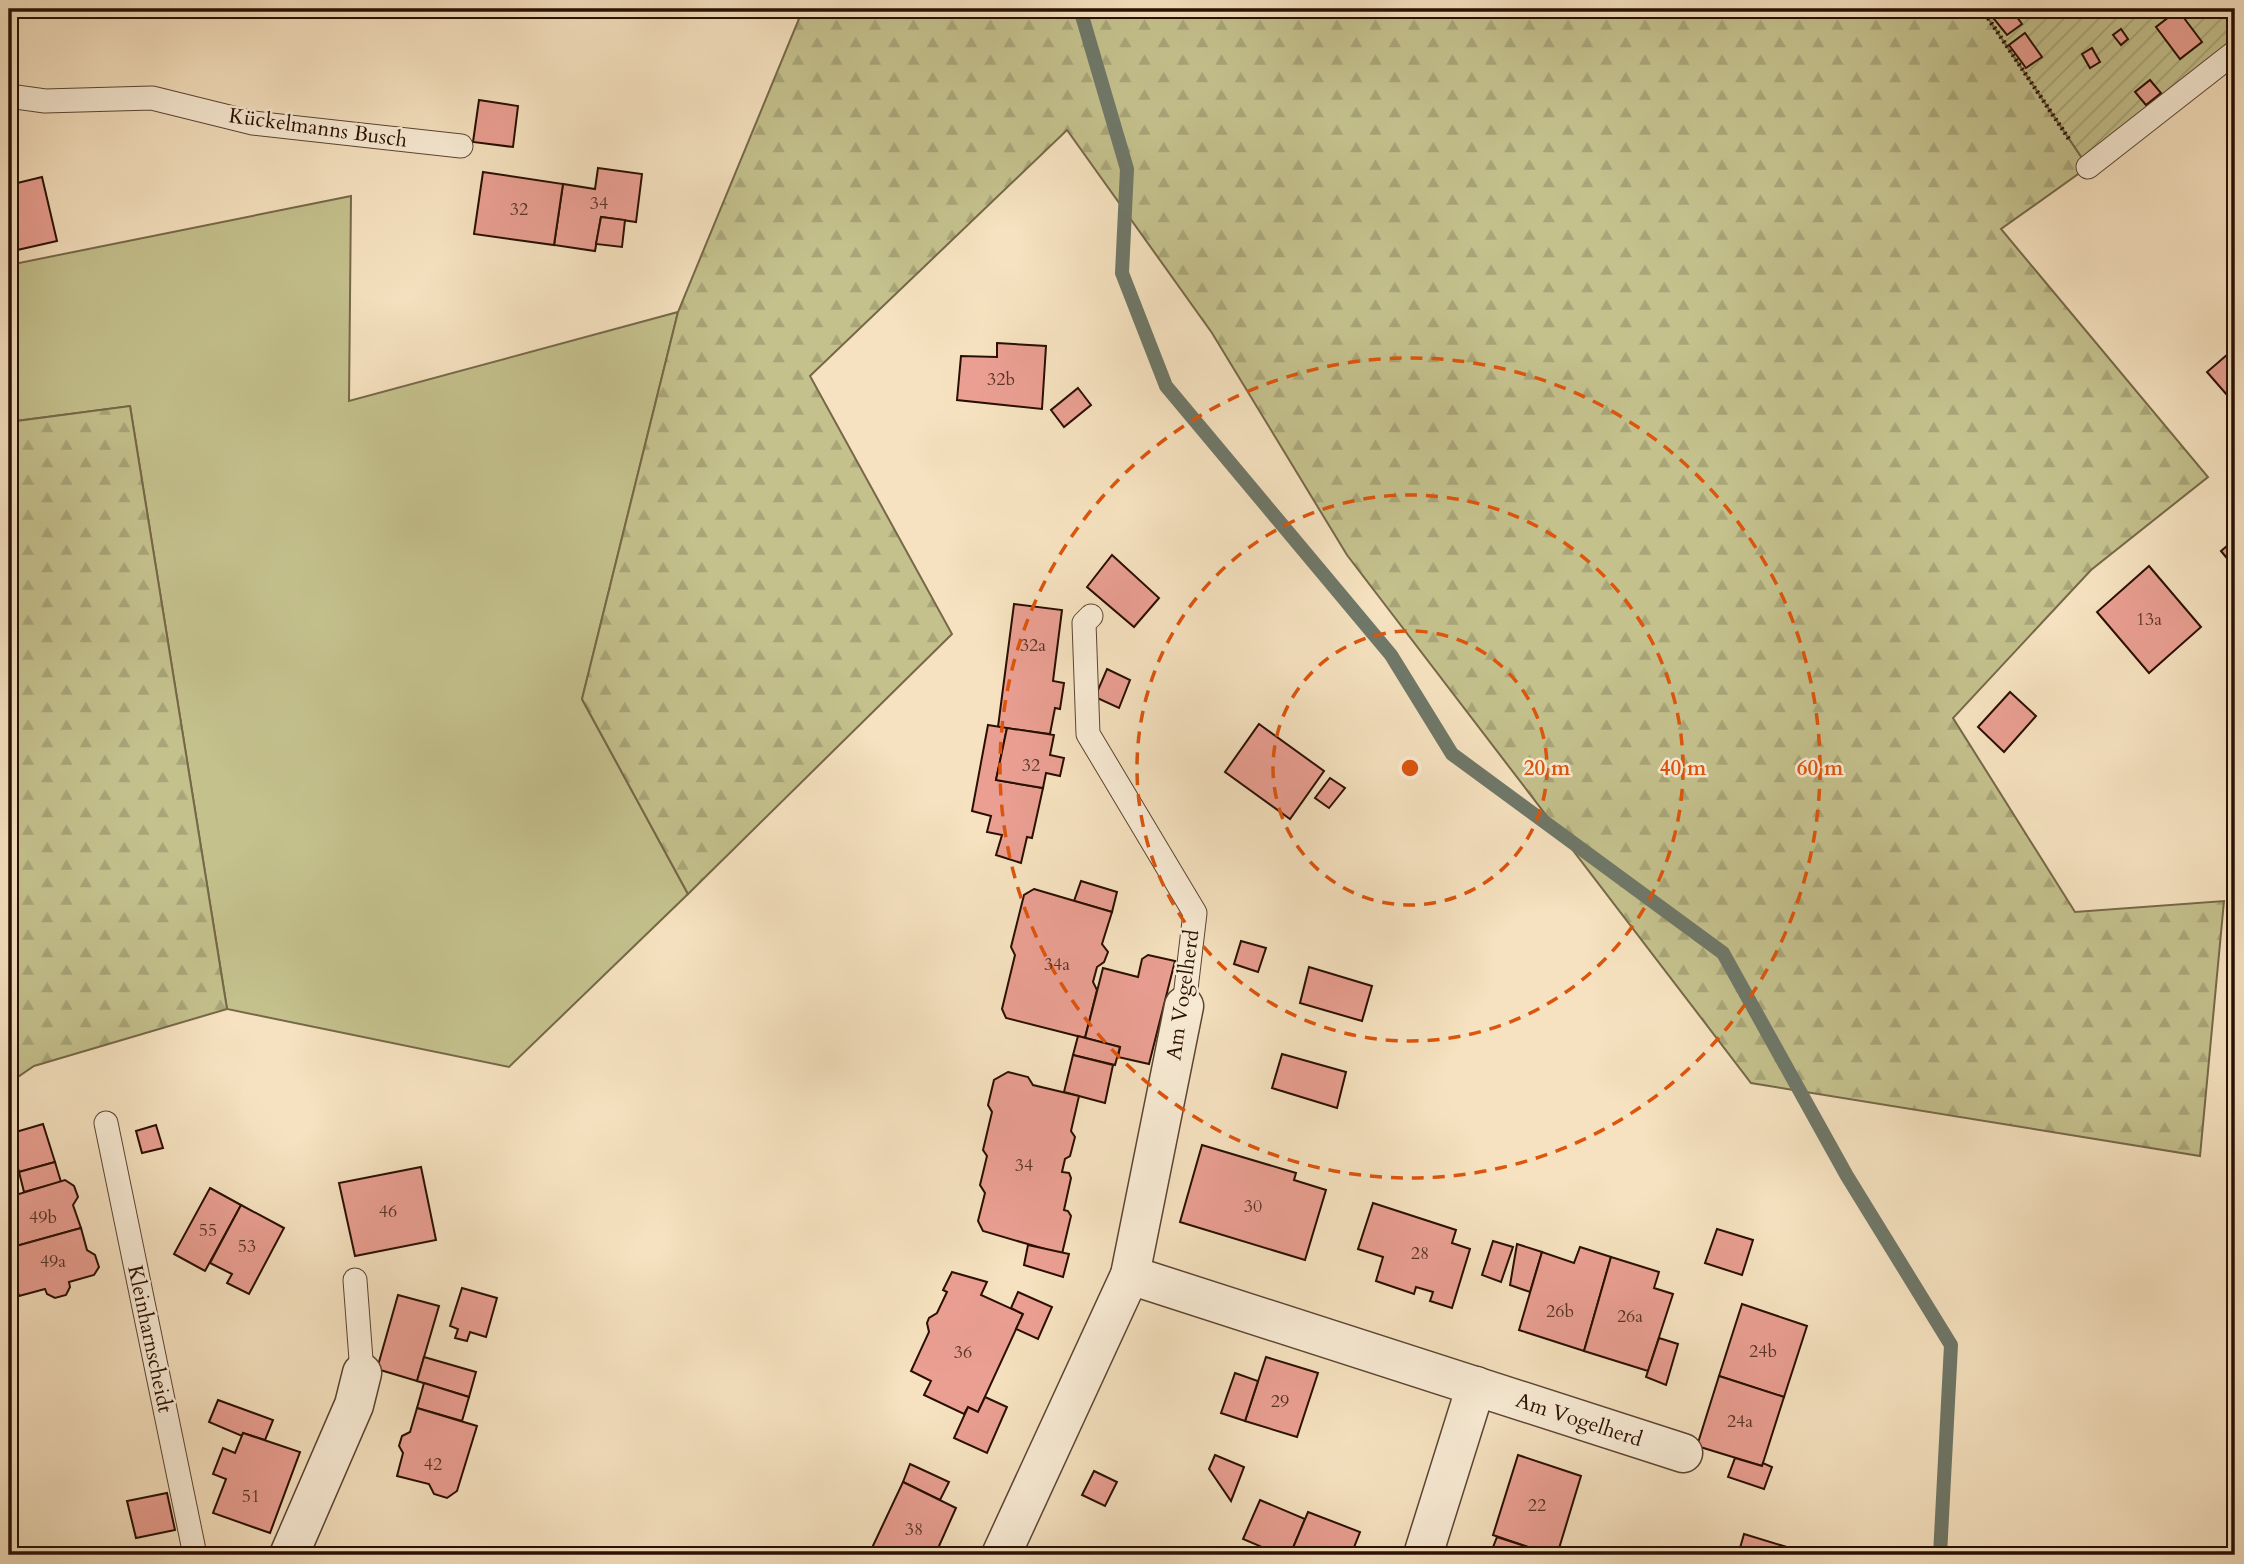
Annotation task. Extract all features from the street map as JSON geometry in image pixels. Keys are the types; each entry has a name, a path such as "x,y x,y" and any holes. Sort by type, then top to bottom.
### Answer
{"street":[{"name":"Am Vogelherd","path":"1001,1555 1130,1275 1184,1006"},
{"name":"Am Vogelherd","path":"1130,1275 1683,1453"},
{"path":"289,1555 354,1405 362,1373"},
{"path":"1423,1555 1475,1386"}],"lane":[{"path":"2088,167 2235,52"},
{"name":"Kückelmanns Busch","path":"9,96 45,101 152,98 253,123 461,146"},
{"name":"Am Vogelherd","path":"1091,615 1084,624 1088,734 1195,913 1184,1006"},
{"name":"Kleinharnscheidt","path":"106,1123 195,1555"},
{"path":"355,1280 362,1373"}],"path":[{"path":"1982,9 2088,167"}],"green space":[{"path":"803,9 1982,9 2088,167 2001,229 2208,477 2091,570 1953,718 2075,912 2224,901 2200,1156 1751,1083 1347,555 1212,333 1067,130 810,376 952,634 688,894 582,699 678,312"},
{"path":"1982,9 2235,9 2235,52 2088,167"},
{"path":"351,196 349,401 678,312 582,699 688,894 509,1067 227,1009 130,406 9,422 9,265"},
{"path":"130,406 227,1009 34,1066 9,1083 9,422"}],"building":[{"path":"508,9 590,9 590,17 508,16"},
{"path":"2011,9 2022,24 2007,35 1994,19"},
{"path":"2178,10 2202,42 2180,59 2156,27"},
{"path":"2121,29 2128,39 2121,45 2113,35"},
{"path":"2025,33 2042,57 2026,68 2009,45"},
{"path":"2092,48 2100,62 2090,68 2082,54"},
{"path":"2150,80 2161,93 2146,105 2135,92"},
{"path":"479,100 518,106 513,147 473,142"},
{"path":"598,168 642,174 636,222 601,217 595,251 554,245 563,184 595,189"},
{"path":"483,172 563,184 554,245 474,234"},
{"path":"42,177 57,241 9,254 9,185"},
{"path":"601,217 625,220 622,247 596,244"},
{"path":"997,343 1046,346 1042,409 957,400 961,356 997,357"},
{"path":"2235,348 2235,402 2234,403 2207,372"},
{"path":"1078,388 1091,405 1064,427 1051,410"},
{"path":"2235,539 2235,568 2221,551"},
{"path":"1112,555 1159,598 1134,627 1087,587"},
{"path":"2149,566 2201,627 2149,673 2097,612"},
{"path":"1014,604 1062,610 1053,681 1064,683 1060,709 1055,708 1050,734 998,727"},
{"path":"1107,669 1130,680 1119,708 1095,697"},
{"path":"2010,692 2036,716 2004,752 1978,727"},
{"path":"1259,724 1324,771 1290,819 1225,772"},
{"path":"988,725 1007,728 996,780 1043,788 1032,838 1027,837 1021,863 996,855 1002,835 987,832 991,816 972,811"},
{"path":"1007,728 1054,735 1050,755 1064,758 1060,776 1046,773 1043,788 996,780"},
{"path":"1330,778 1345,788 1329,808 1315,798"},
{"path":"1081,881 1117,892 1112,912 1074,901"},
{"path":"1034,889 1112,912 1102,944 1108,952 1104,962 1097,967 1093,982 1097,990 1085,1038 1006,1018 1002,1009 1015,955 1011,947 1024,895"},
{"path":"1241,941 1266,948 1258,972 1234,964"},
{"path":"1148,955 1175,961 1149,1064 1118,1057 1120,1047 1085,1038 1103,968 1138,977 1142,959"},
{"path":"1309,967 1372,986 1362,1021 1300,1003"},
{"path":"1078,1036 1120,1047 1115,1065 1073,1055"},
{"path":"1282,1054 1346,1072 1337,1108 1272,1088"},
{"path":"1073,1055 1113,1065 1105,1103 1064,1092"},
{"path":"1008,1072 1028,1077 1033,1085 1079,1096 1071,1131 1075,1137 1062,1172 1069,1173 1071,1178 1064,1210 1071,1216 1062,1254 983,1231 978,1221 985,1193 980,1185 987,1156 983,1150 992,1112 988,1105 994,1080"},
{"path":"43,1124 55,1162 19,1172 9,1134"},
{"path":"156,1125 163,1148 142,1153 136,1131"},
{"path":"1202,1145 1296,1173 1294,1180 1326,1190 1305,1260 1180,1222"},
{"path":"55,1162 61,1182 24,1192 19,1172"},
{"path":"421,1167 436,1240 355,1256 339,1183"},
{"path":"65,1180 74,1186 78,1197 73,1205 81,1228 9,1248 9,1197"},
{"path":"210,1188 241,1205 205,1271 174,1254"},
{"path":"1373,1203 1456,1230 1452,1243 1470,1249 1452,1308 1430,1301 1433,1292 1416,1287 1414,1294 1376,1281 1383,1257 1358,1249"},
{"path":"241,1205 284,1228 249,1294 227,1283 232,1274 210,1263"},
{"path":"81,1228 87,1250 95,1255 99,1267 94,1275 69,1282 66,1295 55,1298 47,1294 45,1289 19,1296 14,1280 9,1277 9,1248"},
{"path":"1717,1229 1753,1240 1742,1275 1705,1263"},
{"path":"1493,1241 1513,1247 1501,1282 1482,1275"},
{"path":"1517,1244 1542,1252 1530,1292 1510,1285"},
{"path":"1028,1245 1069,1254 1063,1277 1024,1265"},
{"path":"1580,1247 1611,1257 1584,1351 1519,1330 1542,1252 1574,1263"},
{"path":"1611,1257 1659,1272 1654,1288 1673,1294 1648,1371 1584,1351"},
{"path":"952,1272 987,1282 981,1295 1023,1314 978,1412 968,1407 964,1414 924,1395 931,1381 911,1371 929,1332 929,1318 937,1313 947,1292 943,1290"},
{"path":"462,1288 497,1298 486,1337 470,1332 467,1341 455,1338 458,1329 450,1326"},
{"path":"1018,1292 1052,1307 1038,1339 1016,1329 1023,1314 1011,1308"},
{"path":"398,1295 439,1306 417,1381 377,1369"},
{"path":"1742,1304 1807,1326 1784,1397 1719,1376"},
{"path":"1659,1338 1678,1344 1666,1385 1646,1377"},
{"path":"424,1357 476,1372 469,1397 417,1381"},
{"path":"1266,1357 1318,1373 1297,1437 1245,1421"},
{"path":"1235,1373 1258,1381 1245,1421 1221,1413"},
{"path":"1719,1376 1784,1397 1762,1466 1697,1446"},
{"path":"424,1383 469,1397 462,1421 417,1408"},
{"path":"985,1397 1007,1407 987,1453 954,1438 968,1407 978,1412"},
{"path":"218,1400 273,1420 265,1440 243,1433 242,1436 209,1422"},
{"path":"417,1408 477,1426 457,1491 447,1498 434,1494 429,1484 397,1476 403,1453 399,1446 402,1436 410,1432"},
{"path":"243,1433 300,1452 270,1533 213,1513 226,1479 213,1474 223,1448 235,1453"},
{"path":"1215,1455 1244,1467 1231,1501 1209,1469"},
{"path":"1518,1455 1581,1476 1557,1555 1532,1555 1534,1549 1493,1535"},
{"path":"1735,1458 1772,1467 1764,1489 1728,1477"},
{"path":"910,1464 949,1482 940,1500 903,1482"},
{"path":"1094,1471 1117,1482 1105,1506 1082,1495"},
{"path":"903,1482 956,1508 935,1555 883,1555 871,1550"},
{"path":"167,1493 175,1530 136,1538 127,1501"},
{"path":"1260,1500 1305,1519 1290,1555 1281,1555 1243,1539"},
{"path":"1308,1512 1360,1532 1351,1555 1290,1555"},
{"path":"1744,1534 1813,1555 1738,1555"},
{"path":"1497,1537 1534,1549 1532,1555 1490,1555"}],"waterway":[{"path":"1080,9 1127,169 1122,273 1166,386 1391,655 1452,754 1723,953 1847,1176 1951,1345 1940,1555"}]}
